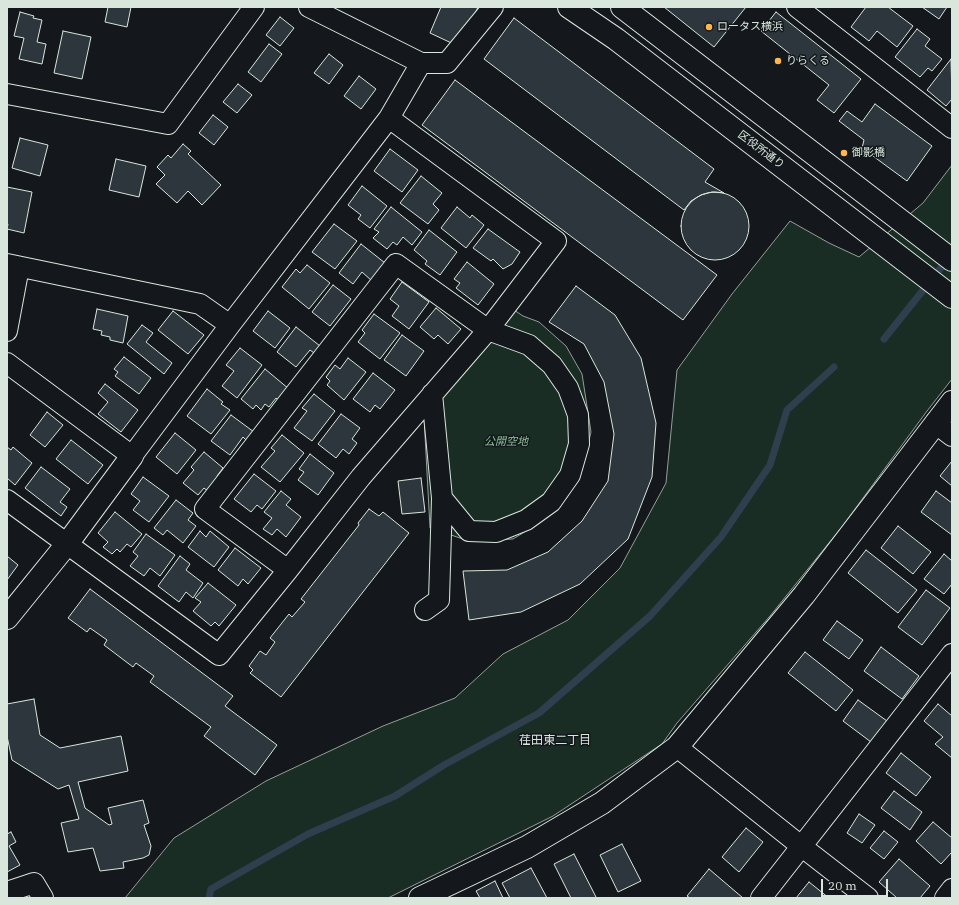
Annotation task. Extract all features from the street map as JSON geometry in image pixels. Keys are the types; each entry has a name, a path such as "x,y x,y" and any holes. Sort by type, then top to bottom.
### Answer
{"street":[{"path":"7,94 168,124 254,7"},
{"path":"309,7 421,63 447,63 493,7"},
{"name":"区役所通り","path":"569,7 598,26 952,297"},
{"path":"598,26 611,7"},
{"path":"622,7 952,260"},
{"path":"797,7 952,128"},
{"path":"7,618 67,544 230,325 389,118 421,63"},
{"path":"7,500 219,655 288,570 360,477 488,330 556,241 389,118"},
{"path":"288,570 205,509 396,264 488,330 529,345 552,365 568,388 578,415 579,444 570,475 551,502 526,520 496,532 469,532 442,498"},
{"path":"7,331 13,265 200,304 230,325"},
{"path":"7,363 132,456"},
{"path":"425,610 439,600 442,498 432,394"},
{"path":"420,898 527,847 602,803 677,747 944,430 952,402"},
{"path":"761,898 800,846 952,654"},
{"path":"677,747 800,846 868,898"},
{"path":"7,892 34,883 43,898"},
{"path":"945,898 952,889"}],"green space":[{"path":"952,165 952,379 841,528 770,616 677,723 662,744 553,816 388,898 125,898 174,838 266,781 383,726 455,698 503,654 568,620 620,568 666,483 677,370 732,294 790,221 829,243 859,257 923,203"},
{"name":"公開空地","path":"511,308 523,316 539,322 566,346 582,374 591,432 582,470 566,499 541,522 513,539 469,541 430,528 424,417"}],"building":[{"path":"108,7 131,7 127,27 105,22"},
{"path":"441,7 478,7 460,47 430,33"},
{"name":"ロータス横浜","path":"664,7 746,7 714,47"},
{"path":"866,7 888,7 913,26 897,47 877,31 869,41 851,27"},
{"path":"922,7 947,7 939,19"},
{"path":"20,12 42,20 37,42 46,44 42,64 19,59 24,38 14,36"},
{"path":"776,12 861,79 834,113 817,100 829,85 761,31"},
{"path":"280,17 294,28 280,46 266,35"},
{"path":"514,18 714,169 705,182 724,193 712,192 701,195 691,201 684,210 484,59"},
{"path":"917,29 930,39 925,46 942,59 932,71 928,68 920,77 895,57"},
{"path":"63,31 91,37 82,79 54,73"},
{"path":"269,44 282,54 261,82 248,72"},
{"path":"329,54 343,65 329,84 314,73"},
{"path":"951,59 952,99 946,106 927,90"},
{"path":"359,76 376,89 361,109 344,96"},
{"path":"455,80 717,275 683,320 422,125"},
{"path":"238,84 252,95 237,113 223,102"},
{"path":"875,104 932,146 907,181 862,148 864,140 839,121 847,111 862,122"},
{"path":"213,115 228,127 214,145 199,133"},
{"path":"20,138 48,145 40,176 12,168"},
{"path":"183,144 191,151 188,154 221,185 202,205 188,191 177,203 156,184 165,175 157,167 168,155 171,158"},
{"path":"390,149 418,170 402,192 374,171"},
{"path":"116,159 146,166 139,197 109,190"},
{"path":"421,176 442,193 433,204 439,210 428,224 400,203"},
{"path":"362,186 387,206 370,228 358,219 361,215 348,205"},
{"path":"7,187 32,192 24,233 7,229"},
{"path":"715,192 728,195 739,202 746,213 749,226 746,239 739,250 728,257 715,260 702,257 691,250 684,239 681,226 684,213 691,202 702,195"},
{"path":"391,207 422,232 412,245 403,237 397,245 393,242 387,249 373,238 379,232 374,229"},
{"path":"457,207 470,218 472,215 484,225 466,248 441,228"},
{"path":"334,224 357,241 335,269 312,252"},
{"path":"488,229 520,252 512,264 503,269 493,259 491,261 473,248"},
{"path":"429,230 457,252 440,275 425,264 427,261 414,250"},
{"path":"361,244 385,263 372,281 362,272 353,284 339,273"},
{"path":"467,262 494,284 478,305 456,288 460,283 454,279"},
{"path":"307,265 330,283 309,309 282,287 296,269 300,273"},
{"path":"402,282 429,302 409,329 392,316 399,306 390,299"},
{"path":"333,285 351,299 330,326 312,312"},
{"path":"576,286 615,315 641,358 656,423 652,477 628,539 580,584 521,612 469,620 463,571 507,570 548,552 582,521 608,481 614,434 604,382 584,344 549,322"},
{"path":"436,308 461,329 448,344 438,335 434,339 420,327"},
{"path":"97,309 128,316 123,343 110,340 110,337 101,335 102,331 93,329"},
{"path":"173,311 204,335 188,354 158,330"},
{"path":"268,311 290,328 275,348 253,331"},
{"path":"374,314 400,333 380,359 358,342 365,333 362,330"},
{"path":"142,325 153,333 146,342 172,363 164,374 127,344"},
{"path":"296,327 320,346 314,353 310,350 296,367 277,352"},
{"path":"402,335 424,351 406,376 384,360"},
{"path":"240,348 262,365 237,398 222,386 234,371 226,365"},
{"path":"124,357 151,378 139,394 115,376 118,372 114,369"},
{"path":"348,358 366,372 344,400 327,385 330,381 326,377 335,365 340,369"},
{"path":"265,369 289,389 279,401 276,398 269,407 265,404 261,410 256,405 253,409 241,399"},
{"path":"373,373 395,390 380,409 375,405 370,412 353,399"},
{"path":"105,384 138,410 121,432 98,414 108,402 98,393"},
{"path":"207,389 223,402 221,404 230,410 211,434 187,416"},
{"path":"314,394 335,411 312,441 294,428 307,411 302,408"},
{"path":"47,412 63,425 45,447 30,435"},
{"path":"341,414 360,428 352,439 357,443 349,454 343,449 336,458 318,444"},
{"path":"231,415 254,432 247,441 243,437 230,455 211,441"},
{"path":"175,433 196,450 177,474 156,457"},
{"path":"282,435 304,453 280,482 261,467 275,451 271,448"},
{"path":"71,440 103,465 88,484 56,459"},
{"path":"7,447 11,450 13,447 32,463 15,485 7,478"},
{"path":"204,452 223,468 217,476 220,478 209,492 204,488 198,495 183,483 194,470 191,467"},
{"path":"310,454 334,473 318,495 298,480 304,472 299,469"},
{"path":"952,461 952,486 940,476"},
{"path":"41,467 70,489 60,502 67,507 61,516 25,488"},
{"path":"254,474 276,491 262,509 257,505 251,512 234,499"},
{"path":"143,477 169,496 149,522 133,510 140,501 131,494"},
{"path":"421,478 425,512 402,514 398,481"},
{"path":"281,491 291,499 286,505 301,517 286,537 277,529 272,535 263,529 272,518 264,512"},
{"path":"936,491 952,503 952,535 921,512"},
{"path":"176,500 193,513 188,520 196,526 183,543 167,530 163,535 154,528"},
{"path":"369,509 379,516 383,512 409,533 281,697 250,673 253,670 249,666 260,651 266,655 275,642 270,638 289,614 292,617 305,602 301,599 359,525 358,523"},
{"path":"115,512 142,534 131,547 127,544 120,552 117,549 112,554 103,547 108,542 98,533"},
{"path":"898,526 931,552 913,574 881,548"},
{"path":"200,531 206,537 210,531 229,547 214,567 188,547"},
{"path":"146,534 175,555 160,576 150,568 144,576 130,566 138,556 133,552"},
{"path":"235,548 261,568 248,584 243,579 238,586 218,570"},
{"path":"866,550 917,590 898,613 848,573"},
{"path":"944,554 952,561 952,584 944,594 924,579"},
{"path":"7,556 18,565 7,580"},
{"path":"180,556 190,564 186,570 203,583 193,598 186,592 179,602 158,586"},
{"path":"208,583 236,605 219,626 215,622 211,626 193,611 201,602 195,598"},
{"path":"90,589 233,696 225,706 277,745 255,775 204,736 211,727 150,682 154,676 136,663 133,667 104,645 107,640 90,628 87,632 68,618"},
{"path":"926,590 950,608 922,645 898,627"},
{"path":"837,621 863,640 849,659 823,640"},
{"path":"881,647 919,676 902,699 864,671"},
{"path":"805,652 853,690 836,711 788,673"},
{"path":"34,699 40,735 60,748 121,736 128,771 78,782 85,808 109,825 112,824 108,808 143,800 149,823 144,825 151,846 149,855 143,858 123,862 124,868 100,871 93,848 68,852 61,823 79,819 69,785 58,789 12,760 7,736 7,704"},
{"path":"858,700 887,721 871,742 843,721"},
{"path":"938,704 952,716 952,758 935,744 943,737 924,721"},
{"path":"901,753 931,777 916,796 886,773"},
{"path":"894,791 922,812 910,830 881,808"},
{"path":"859,814 875,825 862,843 847,833"},
{"path":"933,822 952,838 952,852 941,864 916,841"},
{"path":"746,828 763,842 739,872 722,857"},
{"path":"884,831 898,842 884,859 870,848"},
{"path":"11,832 16,842 9,846 20,865 7,872 7,834"},
{"path":"622,844 641,881 618,892 600,855"},
{"path":"574,854 596,897 571,898 554,864"},
{"path":"899,859 930,886 920,898 897,898 879,882"},
{"path":"531,868 547,898 510,898 502,883"},
{"path":"709,869 743,898 690,898 687,896"},
{"path":"495,881 503,898 480,898 476,891"},
{"path":"809,882 829,898 796,898"}],"waterway":[{"path":"884,339 948,259"},
{"path":"209,898 211,889 308,834 395,796 444,765 539,713 650,616 721,537 770,465 787,410 834,367"}],"place":[{"name":"ロータス横浜","path":"709,27"},
{"name":"りらくる","path":"778,61"},
{"name":"御影橋","path":"844,153"}],"district":[{"name":"荏田東二丁目","path":"555,741"}]}
